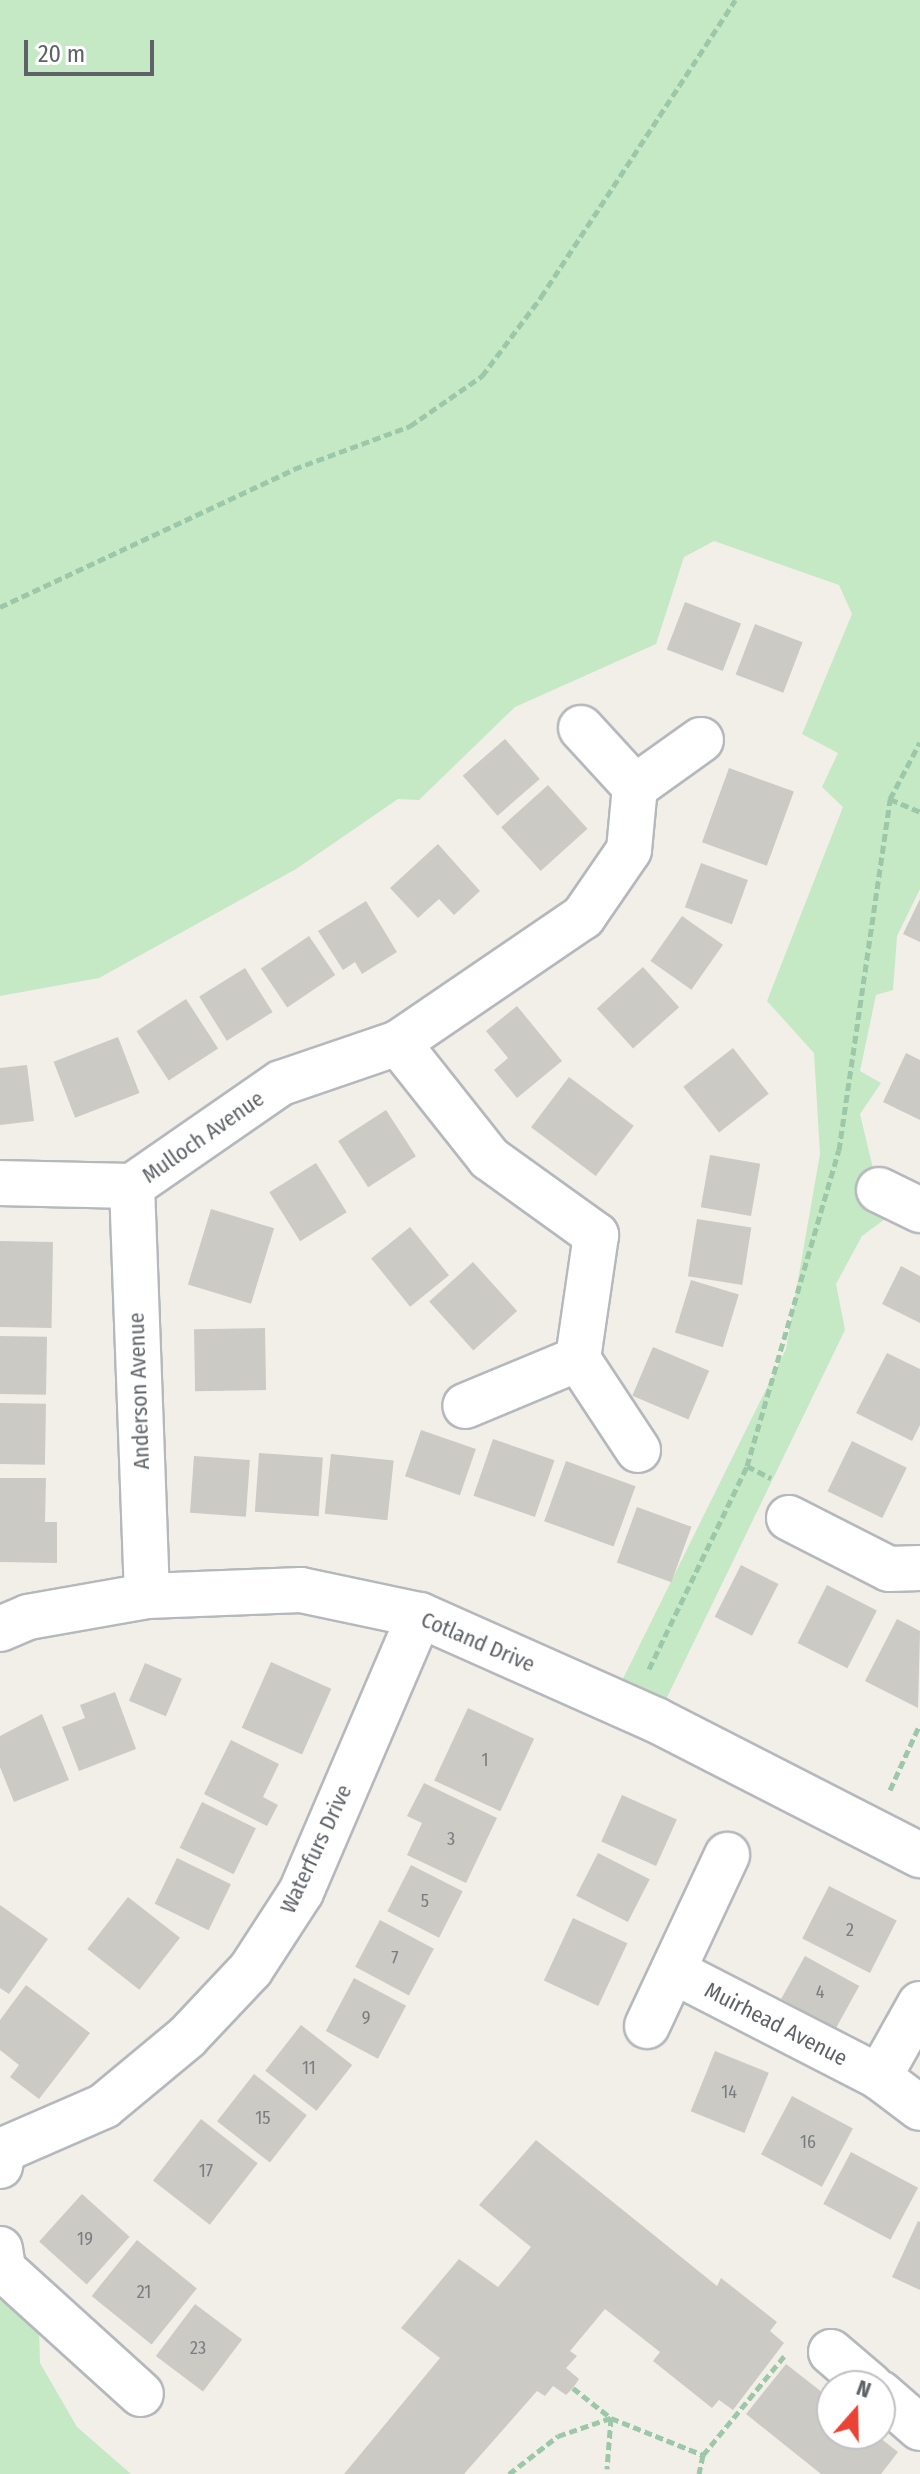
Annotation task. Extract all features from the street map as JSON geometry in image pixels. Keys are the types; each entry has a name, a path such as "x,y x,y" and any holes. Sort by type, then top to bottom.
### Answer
{"street":[{"path":"581,728 635,787 701,740"},
{"name":"Mulloch Avenue","path":"0,1183 132,1186 281,1083 398,1043 583,917 629,850 635,787"},
{"path":"398,1043 489,1158 596,1235 578,1359 638,1450"},
{"name":"Anderson Avenue","path":"132,1186 147,1596"},
{"path":"879,1190 920,1210"},
{"path":"465,1406 578,1359"},
{"path":"789,1518 889,1569 920,1568"},
{"name":"Cotland Drive","path":"0,1629 28,1617 147,1596 301,1590 420,1615 630,1709 920,1855"},
{"name":"Waterfurs Drive","path":"1,2155 104,2106 187,2037 251,1969 301,1892 420,1615"},
{"path":"647,2026 727,1855"},
{"name":"Muirhead Avenue","path":"673,1971 879,2077 920,2108"},
{"path":"879,2077 920,2004"},
{"path":"0,2249 3,2269 141,2394"},
{"path":"831,2352 852,2370"},
{"path":"896,2407 920,2428"}],"path":[{"path":"0,607 294,469 410,426 482,376 541,297 735,0"},
{"path":"630,1709 747,1466 839,1150 890,799 920,742"},
{"path":"890,799 920,812"},
{"path":"890,1790 920,1724"},
{"path":"699,2474 703,2455 794,2344 831,2352"},
{"path":"573,2388 611,2418 703,2455"},
{"path":"607,2469 611,2418"},
{"path":"509,2474 558,2436 611,2418"}],"green space":[{"path":"0,0 920,0 920,889 897,936 893,990 876,995 860,1071 881,1083 860,1114 885,1219 862,1236 836,1284 845,1330 656,1720 612,1701 786,1349 820,1154 814,1053 767,1001 843,807 822,787 838,753 802,734 852,614 839,585 714,541 684,557 656,644 515,707 419,800 398,799 296,869 99,978 0,996"},
{"path":"0,2286 39,2329 40,2363 77,2427 131,2474 0,2474"}],"building":[{"path":"685,602 741,624 723,671 667,650"},
{"path":"755,624 803,642 783,693 736,674"},
{"path":"505,739 540,779 498,816 463,776"},
{"path":"729,768 794,792 767,866 702,842"},
{"path":"548,785 587,829 541,871 501,827"},
{"path":"438,844 480,891 454,915 439,899 418,918 390,888"},
{"path":"701,863 748,880 732,924 685,907"},
{"path":"920,899 920,942 903,934"},
{"path":"366,901 397,952 362,974 355,962 343,970 318,931"},
{"path":"682,916 723,945 691,990 650,961"},
{"path":"309,936 335,975 287,1007 261,968"},
{"path":"643,967 679,1007 633,1049 597,1008"},
{"path":"245,968 273,1012 227,1041 199,997"},
{"path":"186,999 218,1048 169,1081 137,1031"},
{"path":"517,1006 562,1061 517,1098 494,1070 508,1058 486,1031"},
{"path":"118,1037 140,1093 75,1118 54,1062"},
{"path":"733,1048 769,1094 719,1132 683,1087"},
{"path":"906,1053 920,1060 920,1120 883,1102"},
{"path":"27,1065 34,1121 0,1125 0,1068"},
{"path":"569,1077 634,1126 596,1176 531,1127"},
{"path":"386,1110 416,1156 368,1187 338,1141"},
{"path":"710,1155 760,1164 751,1216 701,1207"},
{"path":"316,1163 347,1212 300,1241 269,1192"},
{"path":"211,1209 274,1228 251,1304 188,1285"},
{"path":"697,1219 751,1228 742,1285 688,1276"},
{"path":"410,1227 449,1275 410,1307 371,1258"},
{"path":"0,1241 53,1242 51,1328 0,1327"},
{"path":"473,1262 517,1311 473,1351 429,1301"},
{"path":"901,1266 920,1276 920,1323 882,1304"},
{"path":"691,1280 739,1295 723,1347 675,1333"},
{"path":"265,1328 266,1390 195,1391 194,1329"},
{"path":"0,1336 47,1337 46,1395 0,1394"},
{"path":"653,1347 709,1371 688,1420 632,1396"},
{"path":"887,1353 920,1369 920,1425 912,1441 856,1413"},
{"path":"0,1403 46,1404 45,1465 0,1464"},
{"path":"421,1430 476,1449 460,1495 405,1476"},
{"path":"493,1439 554,1460 535,1517 473,1496"},
{"path":"852,1441 907,1468 882,1518 827,1491"},
{"path":"259,1453 323,1457 319,1516 255,1512"},
{"path":"331,1454 394,1461 387,1520 325,1514"},
{"path":"194,1456 250,1460 246,1517 190,1513"},
{"path":"566,1461 636,1486 614,1546 544,1521"},
{"path":"0,1478 46,1478 45,1522 57,1522 57,1563 0,1562"},
{"path":"637,1507 692,1527 671,1582 617,1562"},
{"path":"741,1565 778,1584 752,1636 715,1617"},
{"path":"827,1585 877,1610 847,1668 797,1643"},
{"path":"897,1619 920,1631 918,1708 865,1681"},
{"path":"271,1662 331,1689 302,1755 242,1728"},
{"path":"145,1663 182,1679 166,1716 129,1701"},
{"path":"115,1692 136,1749 79,1771 62,1727 85,1718 80,1705"},
{"path":"468,1708 534,1739 500,1811 434,1781"},
{"path":"42,1714 69,1780 14,1802 0,1767 0,1736"},
{"path":"231,1740 279,1764 263,1797 278,1805 267,1826 204,1794"},
{"path":"424,1783 497,1818 466,1883 407,1855 422,1823 407,1816"},
{"path":"622,1795 677,1819 656,1866 601,1842"},
{"path":"202,1802 256,1828 234,1874 180,1848"},
{"path":"598,1853 650,1879 628,1922 576,1896"},
{"path":"177,1858 231,1884 209,1930 155,1904"},
{"path":"411,1865 463,1891 439,1938 387,1911"},
{"path":"829,1886 897,1921 870,1973 802,1939"},
{"path":"128,1897 180,1938 139,1990 87,1949"},
{"path":"0,1905 48,1939 9,1994 0,1988"},
{"path":"573,1918 627,1943 598,2006 544,1981"},
{"path":"380,1920 434,1949 409,1995 355,1967"},
{"path":"805,1956 859,1986 835,2029 781,1999"},
{"path":"354,1978 406,2006 378,2059 326,2031"},
{"path":"26,1985 90,2033 39,2099 10,2077 19,2065 0,2050 0,2020"},
{"path":"301,2025 352,2065 317,2111 265,2071"},
{"path":"715,2051 769,2073 744,2133 691,2111"},
{"path":"254,2074 307,2115 270,2163 217,2121"},
{"path":"792,2096 853,2128 822,2187 761,2154"},
{"path":"201,2119 258,2163 210,2225 153,2180"},
{"path":"536,2140 717,2286 721,2278 777,2322 770,2331 784,2343 733,2410 719,2400 712,2408 653,2361 660,2352 605,2309 570,2351 577,2356 566,2368 579,2379 573,2388 566,2395 553,2386 545,2396 537,2391 464,2474 344,2474 440,2358 401,2328 459,2259 498,2287 531,2247 479,2205"},
{"path":"851,2152 918,2188 890,2240 823,2204"},
{"path":"82,2194 130,2237 87,2284 39,2242"},
{"path":"920,2222 920,2290 892,2277"},
{"path":"137,2240 197,2288 152,2344 92,2296"},
{"path":"195,2304 242,2340 203,2391 156,2356"},
{"path":"786,2364 816,2387 816,2450 898,2452 881,2474 821,2474 746,2414"}]}
